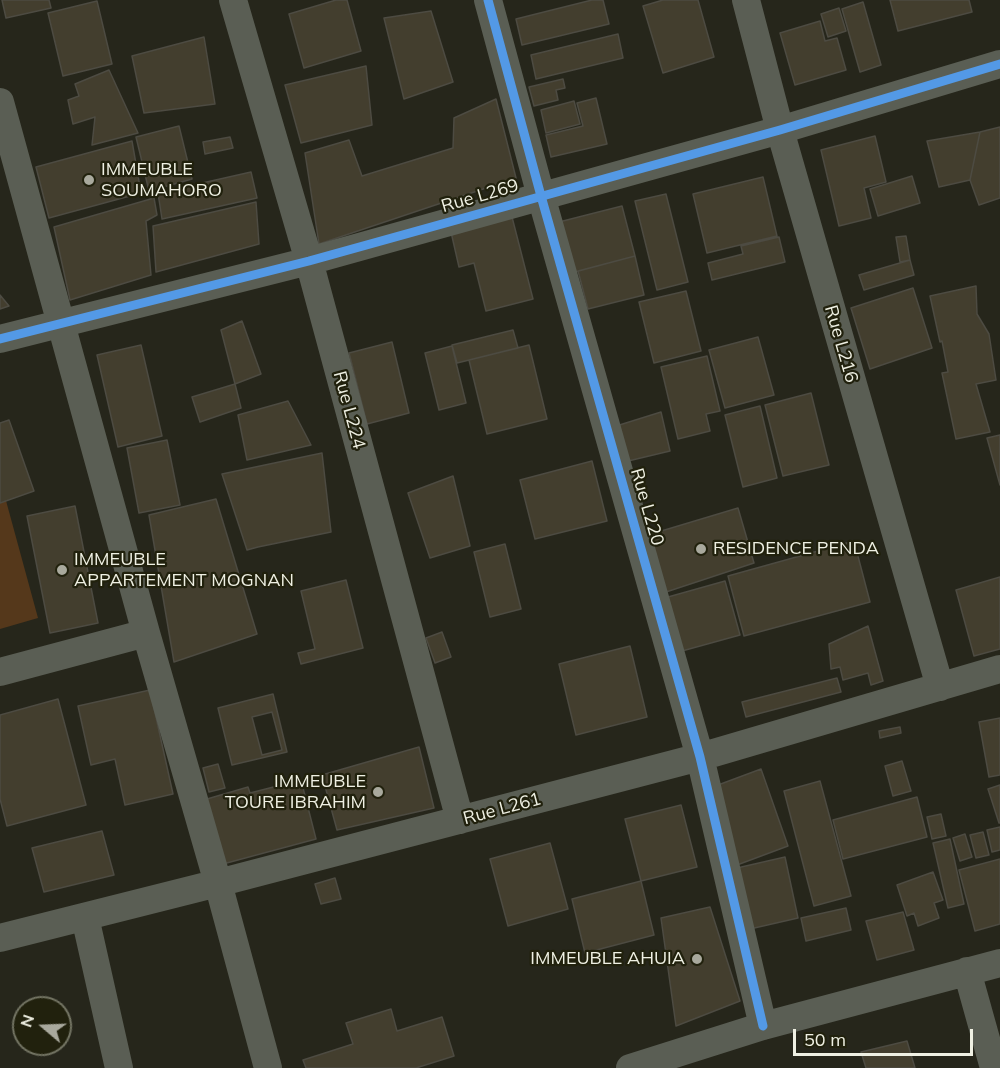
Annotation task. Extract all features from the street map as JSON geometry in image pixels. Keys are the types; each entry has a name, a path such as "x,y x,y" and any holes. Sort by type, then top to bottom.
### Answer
{"street":[{"name":"Rue L224","path":"233,0 309,261 460,820"},
{"name":"Rue L220","path":"488,0 541,196 700,757 763,1026"},
{"name":"Rue L216","path":"746,0 780,130 940,687"},
{"name":"Rue L269","path":"0,339 309,261 780,130 1000,64"},
{"path":"0,102 268,1068"},
{"path":"0,672 146,633"},
{"name":"Rue L261","path":"0,938 700,757 1000,669"},
{"path":"85,917 119,1068"},
{"path":"630,1068 763,1026 1000,963"},
{"path":"967,971 994,1068"}],"shaded area":[{"path":"5,497 38,618 0,629 0,499"}],"building":[{"path":"2,0 49,0 51,8 6,18"},
{"path":"336,0 347,0 361,51 304,68 289,14"},
{"path":"592,0 603,0 609,24 522,45 516,19"},
{"path":"663,0 698,0 714,57 663,73 643,6"},
{"path":"890,0 969,0 972,12 898,31"},
{"path":"97,1 112,64 63,76 48,13"},
{"path":"863,2 881,65 860,72 842,9"},
{"path":"839,8 846,31 828,37 821,14"},
{"path":"431,11 453,82 404,99 384,18"},
{"path":"820,21 825,41 837,38 846,70 795,85 780,33"},
{"path":"618,34 623,58 536,79 531,55"},
{"path":"204,37 215,104 144,113 132,56"},
{"path":"366,66 372,125 301,143 285,85"},
{"path":"109,70 138,133 92,145 95,117 73,124 68,100 79,96 75,84"},
{"path":"563,79 565,88 556,90 558,100 534,106 529,87"},
{"path":"596,98 607,144 551,157 546,135 583,126 577,103"},
{"path":"496,99 516,178 319,244 305,153 349,140 362,176 453,148 454,118"},
{"path":"574,101 580,124 546,133 541,110"},
{"path":"179,126 192,179 149,191 136,137"},
{"path":"1000,127 1000,198 979,205 970,180 980,132"},
{"path":"980,132 970,180 939,187 927,141"},
{"path":"875,136 886,182 864,188 871,218 839,226 821,150"},
{"path":"230,137 233,148 205,154 203,142"},
{"name":"IMMEUBLE SOUMAHORO","path":"132,141 141,193 49,218 36,167"},
{"path":"251,172 257,198 162,219 158,193"},
{"path":"912,176 920,203 878,216 870,189"},
{"path":"763,177 777,236 707,253 693,194"},
{"path":"666,194 688,282 657,290 635,201"},
{"path":"154,198 157,215 146,221 151,275 70,300 54,227"},
{"path":"256,202 259,244 156,272 153,226"},
{"path":"622,206 635,256 571,273 559,222"},
{"path":"512,217 533,299 486,311 474,263 459,267 451,232"},
{"path":"906,236 910,260 900,262 896,237"},
{"path":"779,237 785,262 712,280 708,263 743,254 741,246"},
{"path":"635,256 644,295 588,309 578,271"},
{"path":"910,260 914,275 864,290 859,275"},
{"path":"976,286 977,314 989,334 996,380 976,384 990,432 956,439 942,373 948,372 930,296"},
{"path":"913,288 932,348 870,369 851,308"},
{"path":"686,291 701,351 654,363 639,302"},
{"path":"0,295 9,306 0,309"},
{"path":"242,321 261,374 235,384 221,330"},
{"path":"513,330 518,348 457,363 452,345"},
{"path":"758,337 774,395 725,408 709,350"},
{"path":"392,342 409,413 367,424 349,353"},
{"path":"141,345 162,436 118,447 97,355"},
{"path":"529,345 547,419 487,434 469,360"},
{"path":"452,346 466,403 439,410 425,353"},
{"path":"707,356 720,411 706,414 710,431 678,439 661,367"},
{"path":"235,384 241,408 200,422 192,397"},
{"path":"811,393 829,465 783,476 765,405"},
{"path":"288,401 311,445 247,460 238,415"},
{"path":"760,406 777,478 743,487 725,415"},
{"path":"661,412 670,451 624,462 613,427"},
{"path":"9,420 34,491 0,503 0,423"},
{"path":"1000,435 1000,485 987,438"},
{"path":"167,440 180,505 139,513 127,448"},
{"path":"322,453 331,532 247,550 222,474"},
{"path":"592,461 607,521 535,539 520,480"},
{"path":"453,476 470,546 430,558 408,493"},
{"path":"216,499 257,634 174,662 149,515"},
{"name":"IMMEUBLE APPARTEMENT MOGNAN","path":"75,506 98,623 50,633 27,516"},
{"name":"RESIDENCE PENDA","path":"738,508 754,563 663,593 648,535"},
{"path":"854,541 870,602 744,636 728,576"},
{"path":"505,544 521,609 490,617 474,552"},
{"path":"1000,577 1000,649 974,656 956,590"},
{"path":"346,580 363,648 301,664 298,653 315,649 301,591"},
{"path":"725,581 740,635 682,651 668,597"},
{"path":"868,626 883,681 871,685 868,673 843,680 840,667 831,669 829,644"},
{"path":"442,632 451,657 435,663 426,638"},
{"path":"630,646 647,717 576,735 559,664"},
{"path":"837,678 841,692 746,717 742,702"},
{"path":"150,690 173,794 125,805 115,759 91,765 78,706"},
{"path":"273,694 287,752 232,765 218,708"},
{"path":"58,699 86,805 7,826 0,799 0,715"},
{"path":"272,712 282,750 262,755 252,717"},
{"path":"1000,718 1000,775 989,777 979,722"},
{"path":"900,727 901,733 880,738 879,731"},
{"name":"IMMEUBLE TOURE IBRAHIM","path":"419,747 434,808 337,830 322,775"},
{"path":"902,761 911,791 893,796 885,766"},
{"path":"218,764 225,788 209,792 203,768"},
{"path":"761,769 788,846 737,865 710,788"},
{"path":"301,780 316,839 223,864 207,799 248,787 250,793"},
{"path":"820,781 851,896 814,906 784,791"},
{"path":"1000,785 1000,823 999,823 988,789"},
{"path":"917,797 927,837 843,859 833,820"},
{"path":"681,805 697,867 641,881 625,819"},
{"path":"941,814 946,836 932,839 927,817"},
{"path":"1000,827 1000,850 992,852 987,830"},
{"path":"102,831 114,875 44,892 32,848"},
{"path":"983,832 989,855 976,858 970,835"},
{"path":"965,834 972,857 960,861 953,838"},
{"path":"950,839 964,904 948,908 933,843"},
{"path":"550,843 568,909 508,926 490,859"},
{"path":"785,857 798,918 750,929 737,868"},
{"path":"1000,859 1000,924 975,931 959,870"},
{"path":"933,872 943,900 934,903 939,918 918,926 914,913 907,916 897,885"},
{"path":"335,878 341,899 321,904 315,884"},
{"path":"641,881 654,935 585,953 572,899"},
{"name":"IMMEUBLE AHUIA","path":"710,907 740,1001 676,1026 661,918"},
{"path":"846,908 851,930 806,941 801,918"},
{"path":"903,912 914,950 877,960 866,921"},
{"path":"391,1009 397,1031 442,1017 454,1056 416,1068 306,1068 303,1060 353,1044 346,1023"},
{"path":"907,1041 915,1068 866,1068 861,1052"}],"cycle path":[{"path":"488,0 541,196 700,757 763,1026"},
{"path":"0,339 309,261 780,130 1000,64"}],"place":[{"name":"IMMEUBLE SOUMAHORO","path":"89,180"},
{"name":"RESIDENCE PENDA","path":"701,549"},
{"name":"IMMEUBLE APPARTEMENT MOGNAN","path":"62,570"},
{"name":"IMMEUBLE TOURE IBRAHIM","path":"378,792"},
{"name":"IMMEUBLE AHUIA","path":"697,959"}]}
